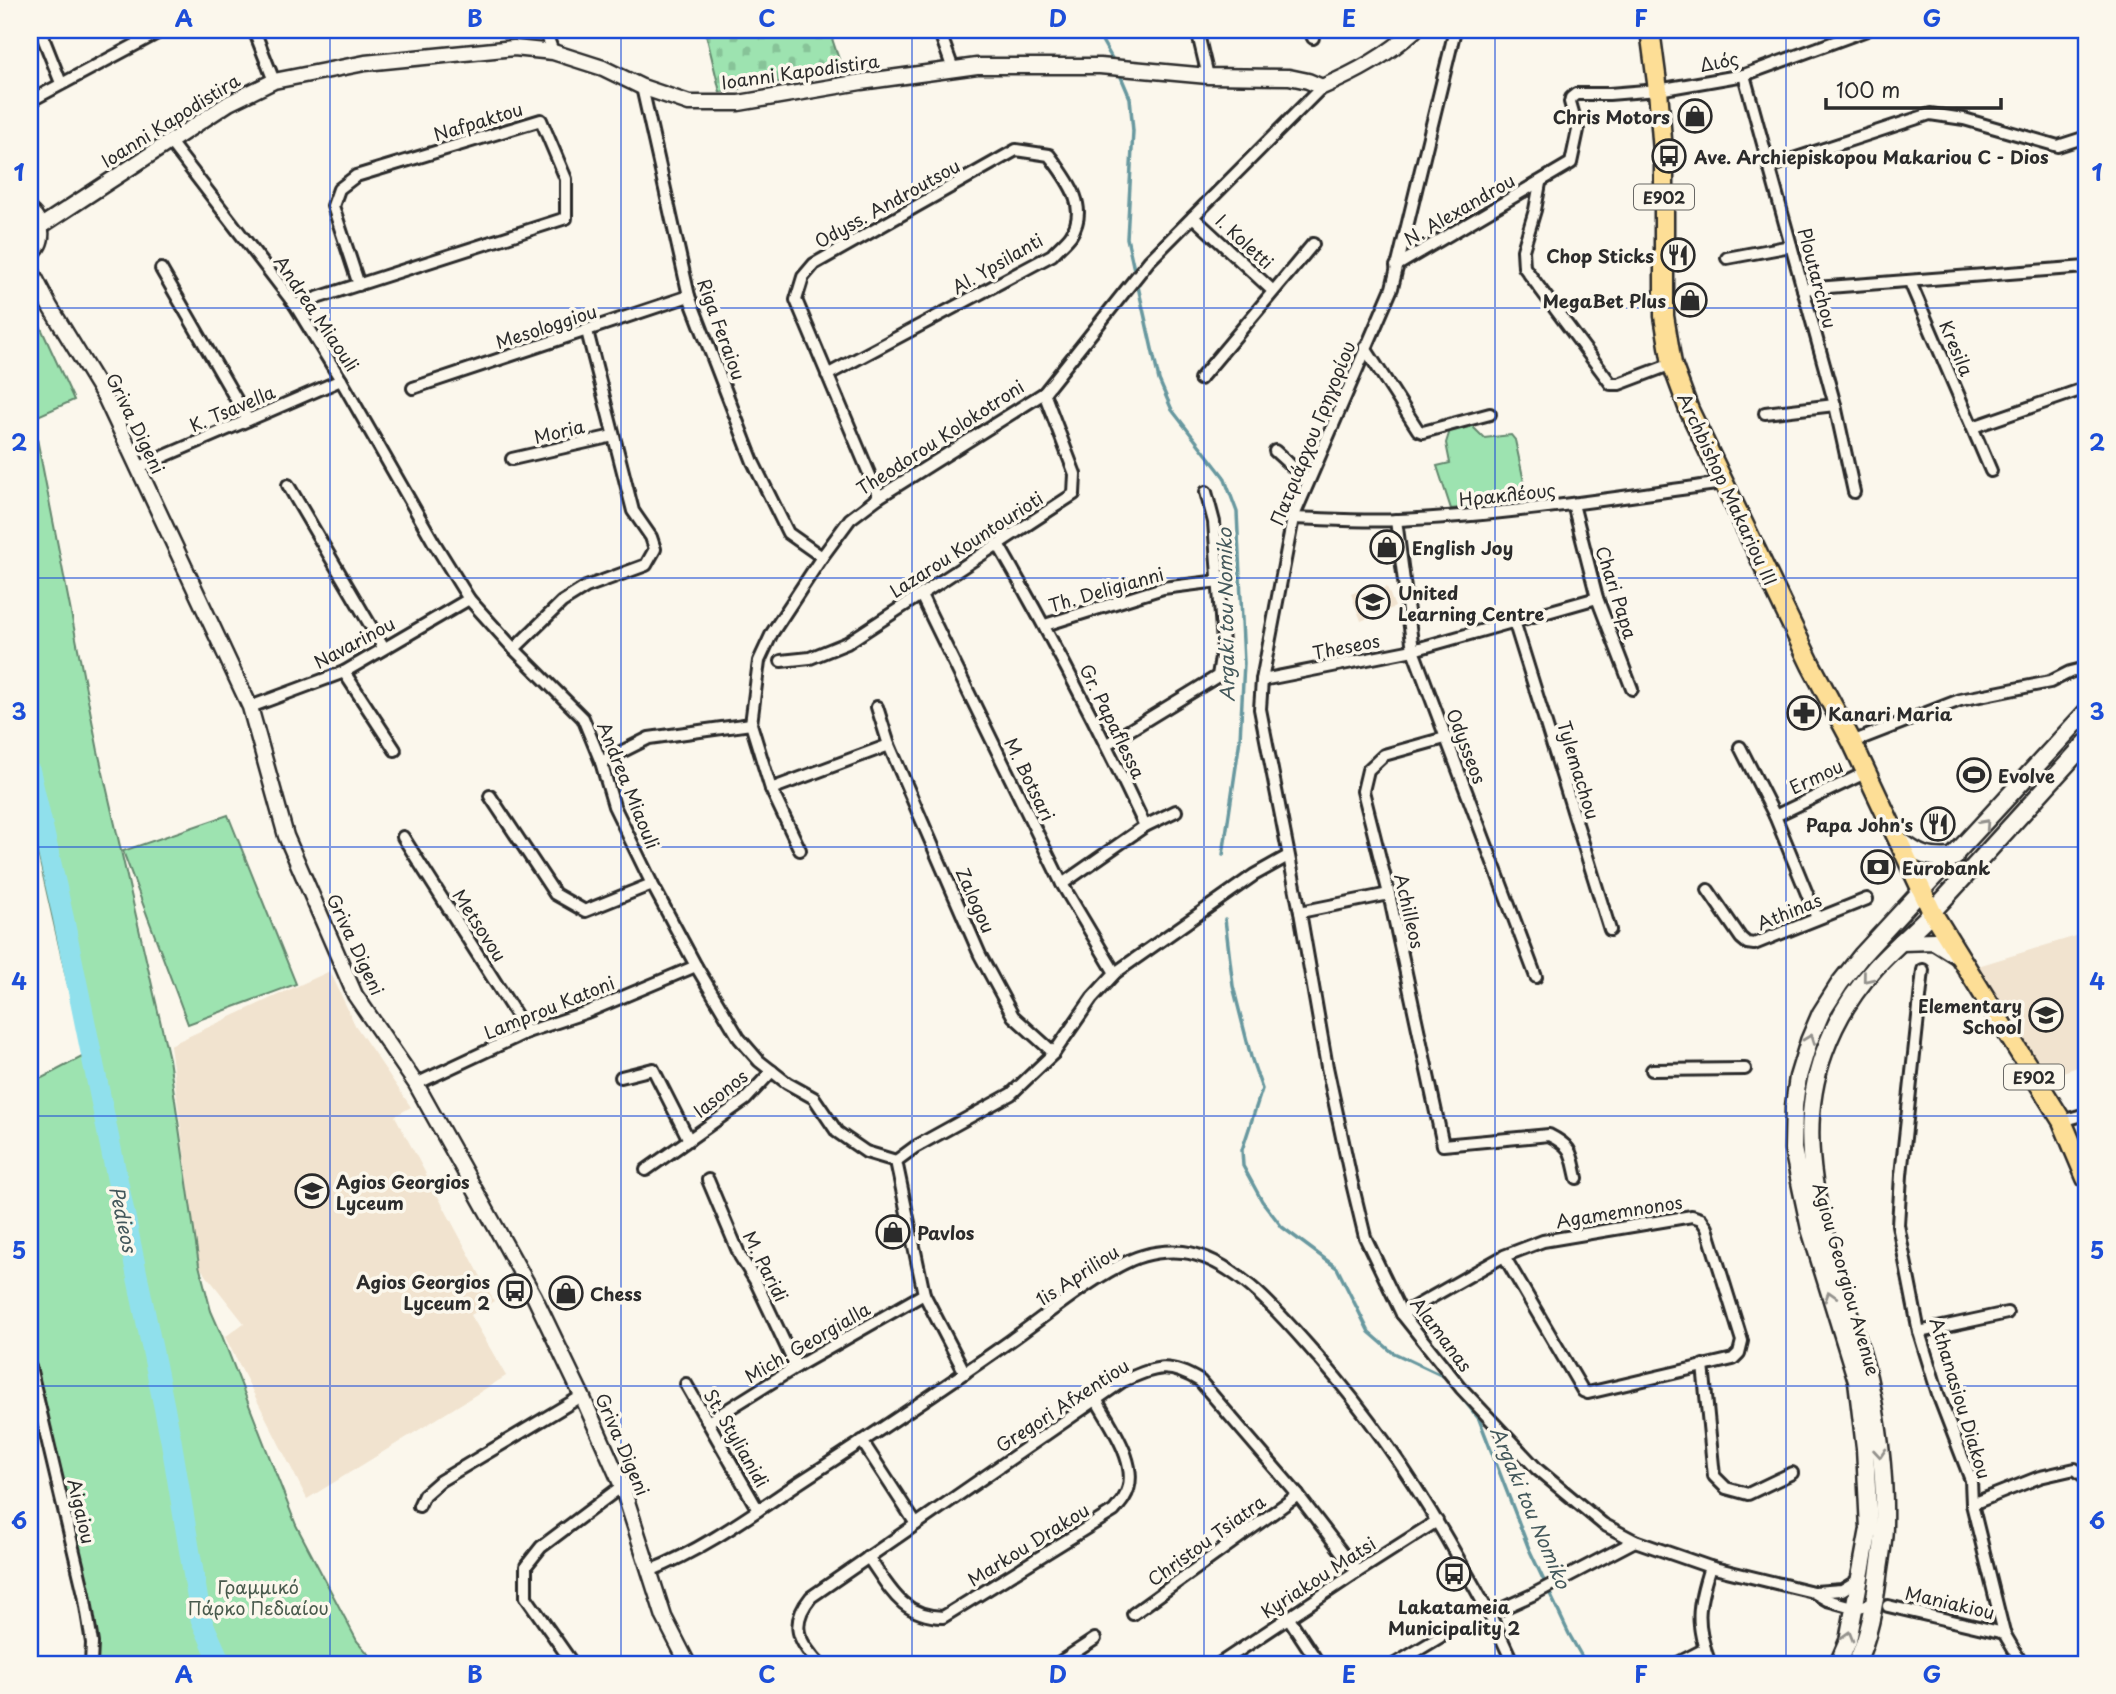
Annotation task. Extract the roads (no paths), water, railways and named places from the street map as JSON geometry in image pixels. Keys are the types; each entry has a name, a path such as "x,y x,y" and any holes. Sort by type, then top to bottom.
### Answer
{"main road":[{"name":"Archbishop Makariou III","path":"1650,30 1664,164 1664,316 1672,364 1689,410 1723,482 1898,839"},
{"name":"Agiou Georgiou Avenue","path":"1838,1664 1848,1641 1856,1608 1869,1530 1866,1448 1857,1381 1810,1228 1793,1149 1798,1077 1821,1013 1840,983 2086,712"},
{"name":"Agiou Georgiou Avenue","path":"1856,1664 1881,1605 1884,1526 1880,1446 1868,1379 1823,1229 1809,1150 1814,1087 1824,1052 1838,1023 1854,995 1876,967 1932,912 2086,743"},
{"path":"1898,839 1926,857 1955,856"},
{"name":"E902","path":"1898,839 1932,912 2062,1121 2086,1178"},
{"path":"1901,942 1934,941 1958,956"}],"street":[{"path":"40,30 61,83"},
{"path":"30,101 140,35 163,30"},
{"path":"254,30 274,80"},
{"path":"545,30 553,52"},
{"path":"939,30 953,69"},
{"path":"1197,30 1208,76"},
{"name":"Theodorou Kolokotroni","path":"751,724 759,661 772,633 850,519 879,496 1044,393 1149,261 1322,87 1358,72 1415,30"},
{"name":"Πατριάρχου Γρηγορίου","path":"1288,856 1260,709 1262,680 1293,518 1392,288 1455,30"},
{"name":"Διός","path":"1571,97 1576,94 1658,90 1744,75 1867,30"},
{"name":"Ioanni Kapodistira","path":"41,226 229,103 274,80 365,63 514,48 553,52 603,68 642,87 689,103 739,103 977,66 1100,66 1208,76 1289,77 1322,87"},
{"name":"Ploutarchou","path":"1744,75 1835,405 1854,492"},
{"name":"Riga Feraiou","path":"642,87 689,296 753,462 788,533 822,557"},
{"name":"N. Alexandrou","path":"1396,266 1571,163 1578,130 1571,97"},
{"path":"1769,167 1930,114 1964,119 2059,146 2086,137"},
{"name":"Nafpaktou","path":"295,305 359,285 566,218 566,179 541,120 355,176 339,189 333,205 359,285"},
{"name":"Andrea Miaouli","path":"170,142 295,305 469,599 583,718 601,762 614,806 652,884 738,1038 759,1061 814,1098 837,1132 866,1152 896,1161"},
{"name":"Al. Ypsilanti","path":"827,375 1052,255 1072,234 1080,213 1072,187 1049,155 1016,150"},
{"name":"Odyss. Androutsou","path":"879,496 796,300 803,277 814,264 1016,150"},
{"name":"N. Alexandrou","path":"1540,183 1523,250 1524,267 1537,285 1611,384 1619,384 1672,364"},
{"path":"30,211 41,226 40,243 30,256"},
{"name":"I. Koletti","path":"1193,217 1273,291"},
{"path":"1200,379 1313,244"},
{"path":"1727,258 1791,246"},
{"name":"Griva Digeni","path":"30,268 105,397 250,707 286,836 355,995 416,1084 534,1296 582,1396 622,1486 664,1617 688,1664"},
{"path":"161,269 248,420"},
{"path":"1803,289 2085,269"},
{"name":"Kresila","path":"1910,282 1992,471"},
{"name":"Mesologgiou","path":"413,388 689,296"},
{"path":"514,649 562,602 586,587 646,565 655,549 651,537 633,511 587,331"},
{"path":"1364,348 1418,430 1423,432 1490,414"},
{"name":"K. Tsavella","path":"137,468 341,380"},
{"path":"1973,427 2086,388"},
{"name":"Lazarou Kountourioti","path":"780,661 810,658 847,643 1074,494 1075,474 1044,393"},
{"path":"1765,413 1835,405"},
{"name":"Moria","path":"512,459 613,436"},
{"path":"1275,451 1308,481"},
{"name":"Ηρακλέους","path":"1293,518 1396,520 1457,517 1573,504 1723,482"},
{"path":"288,485 383,648"},
{"path":"1107,744 1218,676 1223,644 1219,581 1214,522 1206,492"},
{"name":"Chari Papa","path":"1573,504 1597,598 1632,689"},
{"name":"Odysseos","path":"1396,520 1413,650 1536,978"},
{"name":"Gr. Papaflessa","path":"998,544 1045,625 1107,744 1145,826"},
{"name":"Th. Deligianni","path":"1045,625 1163,588 1219,581"},
{"name":"M. Botsari","path":"921,595 1062,884 1115,973"},
{"name":"Theseos","path":"1262,680 1413,650 1597,598"},
{"name":"Navarinou","path":"250,707 344,671 469,599"},
{"name":"Tylemachou","path":"1514,621 1610,930"},
{"path":"1852,742 1960,700 2050,682 2082,669 2086,671"},
{"path":"344,671 395,750"},
{"name":"Zalogou","path":"877,707 889,745 980,955 1013,1016 1054,1053"},
{"path":"601,762 649,737 751,724 771,789 800,850"},
{"name":"Achilleos","path":"1445,738 1384,754 1368,770 1363,790 1389,894 1443,1145 1549,1135 1564,1142 1571,1153 1577,1178"},
{"path":"771,789 889,745"},
{"name":"Ermou","path":"1740,747 1775,816 1867,772"},
{"path":"491,796 555,894 585,911 652,884"},
{"path":"1062,884 1145,826 1176,811"},
{"path":"1775,816 1817,918"},
{"name":"Metsovou","path":"403,837 527,1032"},
{"path":"965,1373 924,1294 896,1161 915,1147 1011,1094 1054,1053 1092,998 1115,973 1254,876 1288,856"},
{"name":"Alamanas","path":"1288,856 1327,1067 1365,1237 1402,1314 1461,1388 1537,1469 1603,1524 1635,1541 1710,1567 1813,1592 1827,1600 1856,1608"},
{"name":"Athinas","path":"1708,890 1747,943 1754,944 1867,899"},
{"path":"1300,912 1389,894"},
{"name":"Lamprou Katoni","path":"416,1084 527,1032 587,1012 696,966"},
{"name":"Athanasiou Diakou","path":"1923,970 1898,1225 1919,1332 1939,1397 1971,1480 1972,1504 2004,1633 2022,1664"},
{"name":"Iasonos","path":"621,1077 653,1069 689,1140"},
{"path":"1652,1070 1745,1069"},
{"name":"Iasonos","path":"646,1170 746,1100 772,1071"},
{"path":"2062,1121 2086,1114"},
{"name":"M. Paridi","path":"708,1180 740,1256 755,1280 796,1367"},
{"name":"Agamemnonos","path":"1402,1314 1504,1256 1543,1241 1692,1216 1701,1219 1707,1228 1742,1340 1739,1353 1732,1359 1594,1393 1583,1391 1504,1256"},
{"name":"1is Apriliou","path":"649,1571 677,1560 758,1510 965,1373 1101,1276 1133,1258 1161,1252 1184,1252 1208,1258 1236,1273 1286,1322 1375,1426 1437,1521 1490,1614 1513,1664"},
{"name":"Mich. Georgialla","path":"708,1422 796,1367 924,1294"},
{"path":"1919,1332 2007,1313"},
{"path":"1703,1364 1714,1476 1726,1488 1748,1494 1792,1473"},
{"name":"Aigaiou","path":"30,1367 84,1594 92,1643 91,1664"},
{"name":"Gregori Afxentiou","path":"819,1664 801,1642 797,1622 800,1610 810,1597 1123,1381 1151,1369 1170,1368 1184,1371 1200,1381 1298,1494 1357,1572"},
{"name":"St. Stylianidi","path":"686,1384 758,1510"},
{"path":"419,1506 424,1495 440,1481 582,1396"},
{"name":"Markou Drakou","path":"868,1558 898,1599 910,1610 926,1617 943,1618 1114,1511 1126,1496 1130,1475 1127,1454 1097,1401"},
{"path":"862,1441 916,1524"},
{"path":"1972,1504 2040,1478 2075,1469 2086,1478"},
{"path":"573,1664 526,1597 526,1566 541,1547 622,1486"},
{"name":"Christou Tsiatra","path":"1133,1614 1298,1494"},
{"name":"Kyriakou Matsi","path":"1219,1664 1437,1521"},
{"path":"1490,1614 1635,1541"},
{"path":"1710,1567 1698,1614 1710,1664"},
{"name":"Alamanas","path":"1813,1592 1842,1590 1860,1579"},
{"path":"1856,1608 1881,1605"},
{"name":"Maniakiou","path":"1881,1605 2004,1633"},
{"path":"1288,1617 1319,1664"},
{"path":"1395,1664 1440,1637"},
{"path":"1057,1664 1095,1639"},
{"path":"1676,1664 1705,1649"}],"waterway":[{"name":"Argaki tou Nomiko","path":"1096,30 1114,62"},
{"name":"Argaki tou Nomiko","path":"1119,72 1130,98 1133,131 1127,238 1135,274"},
{"name":"Argaki tou Nomiko","path":"1137,282 1159,380 1172,410 1224,477 1237,512 1244,663 1240,739 1223,855"},
{"name":"Pedieos","path":"30,772 63,916 171,1440 201,1619 221,1664"},
{"name":"Argaki tou Nomiko","path":"1225,919 1233,986 1262,1089 1242,1150 1243,1166 1262,1201 1282,1227 1337,1268 1369,1332 1392,1352 1445,1377 1479,1419 1529,1549 1586,1664"}],"place":[{"name":"Chris Motors","path":"1695,116"},
{"name":"Ave. Archiepiskopou Makariou C - Dios","path":"1669,156"},
{"name":"Chop Sticks","path":"1678,255"},
{"name":"MegaBet Plus","path":"1690,300"},
{"name":"English Joy","path":"1387,547"},
{"name":"United Learning Centre","path":"1373,602"},
{"name":"Kanari Maria","path":"1804,713"},
{"name":"Evolve","path":"1974,775"},
{"name":"Papa John's","path":"1938,824"},
{"name":"Eurobank","path":"1878,867"},
{"name":"Elementary School","path":"2046,1015"},
{"name":"Agios Georgios Lyceum","path":"312,1191"},
{"name":"Pavlos","path":"893,1232"},
{"name":"Agios Georgios Lyceum 2","path":"515,1291"},
{"name":"Chess","path":"566,1293"},
{"name":"Lakatameia Municipality 2","path":"1454,1574"}],"park label":[{"name":"Γραμμικό Πάρκο Πεδιαίου","path":"258,1596"}]}
